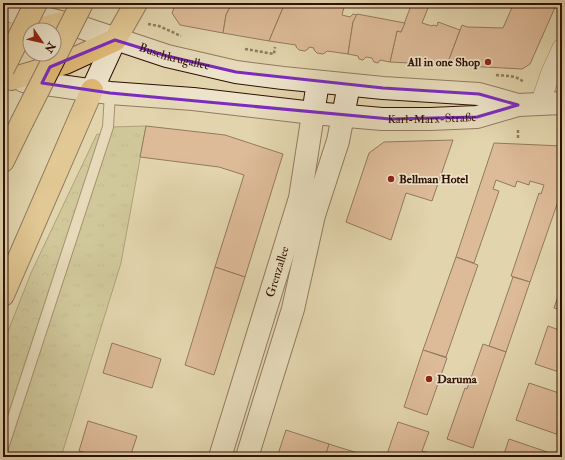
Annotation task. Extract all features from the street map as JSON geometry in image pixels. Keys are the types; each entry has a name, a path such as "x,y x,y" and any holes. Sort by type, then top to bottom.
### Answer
{"highway":[{"path":"6,75 36,3"},
{"path":"3,161 82,3"},
{"path":"6,75 65,63 115,40 136,3"},
{"path":"3,36 22,32"},
{"path":"3,295 29,232 101,92"}],"main road":[{"name":"Buschkrugallee","path":"3,10 80,27 115,40 201,65 244,73 349,85"},
{"path":"101,92 115,40"},
{"path":"6,75 101,92 193,98 344,116"},
{"name":"Grenzallee","path":"288,281 318,82"},
{"name":"Grenzallee","path":"220,457 272,328 288,281 309,236 338,141 349,85"},
{"name":"Karl-Marx-Straße","path":"349,85 478,94 518,105"},
{"name":"Karl-Marx-Straße","path":"344,116 382,119 477,117 518,105 562,103"},
{"name":"Grenzallee","path":"247,457 272,328"}],"street":[{"path":"540,104 551,72 562,48"}],"lane":[{"path":"3,448 108,127 101,92"}],"path":[{"path":"245,49 274,54 275,47"},
{"path":"518,130 518,139"}],"highlighted area":[{"path":"115,40 167,56 236,72 383,88 479,94 518,105 477,117 390,119 110,93 42,83 50,67"}],"green space":[{"path":"146,126 121,263 61,457 5,457 110,127"},
{"path":"97,134 103,135 3,439 3,344 31,273"}],"building":[{"path":"176,3 232,3 226,15 223,33 180,25 172,13"},
{"path":"232,3 285,3 269,41 223,33 226,15"},
{"path":"285,3 345,3 342,15 350,17 353,14 357,15 353,22 348,54 327,51 323,54 317,53 314,48 309,47 305,51 299,50 296,45 269,41"},
{"path":"412,3 430,3 422,23 437,26 438,22 460,30 447,65 390,62 397,31 401,32"},
{"path":"514,3 557,3 530,64 522,69 447,65 462,25 467,27 503,28"},
{"path":"357,14 405,23 401,32 397,31 390,62 380,60 378,63 374,62 372,58 366,57 363,60 359,59 358,56 348,54 353,22"},
{"path":"146,126 225,135 283,154 245,277 215,267 244,175 219,167 140,157"},
{"path":"453,140 432,201 406,193 391,240 346,222 369,153 384,142"},
{"path":"494,143 562,146 562,190 530,282 511,276 539,193 541,194 544,185 530,181 529,185 517,181 515,187 496,180 493,189 499,191 474,263 456,257"},
{"path":"456,257 478,265 446,357 423,350"},
{"path":"215,267 245,277 214,375 185,365"},
{"path":"513,277 530,282 506,352 489,346"},
{"path":"562,285 562,310 554,308"},
{"path":"548,326 562,331 562,373 535,364"},
{"path":"112,343 161,359 152,388 103,373"},
{"path":"483,344 506,352 473,448 447,439 465,388 467,389"},
{"path":"423,350 447,358 427,415 404,407"},
{"path":"529,383 562,394 562,436 516,420"},
{"path":"88,421 137,436 130,457 100,457 79,451"},
{"path":"398,422 429,432 422,451 436,455 435,457 386,457"},
{"path":"286,430 329,444 325,457 277,457"},
{"path":"509,439 562,457 503,457"},
{"path":"329,444 335,446 371,457 325,457"}],"place":[{"name":"All in one Shop","path":"488,62"},
{"name":"Bellman Hotel","path":"391,179"},
{"name":"Daruma","path":"429,379"}]}
